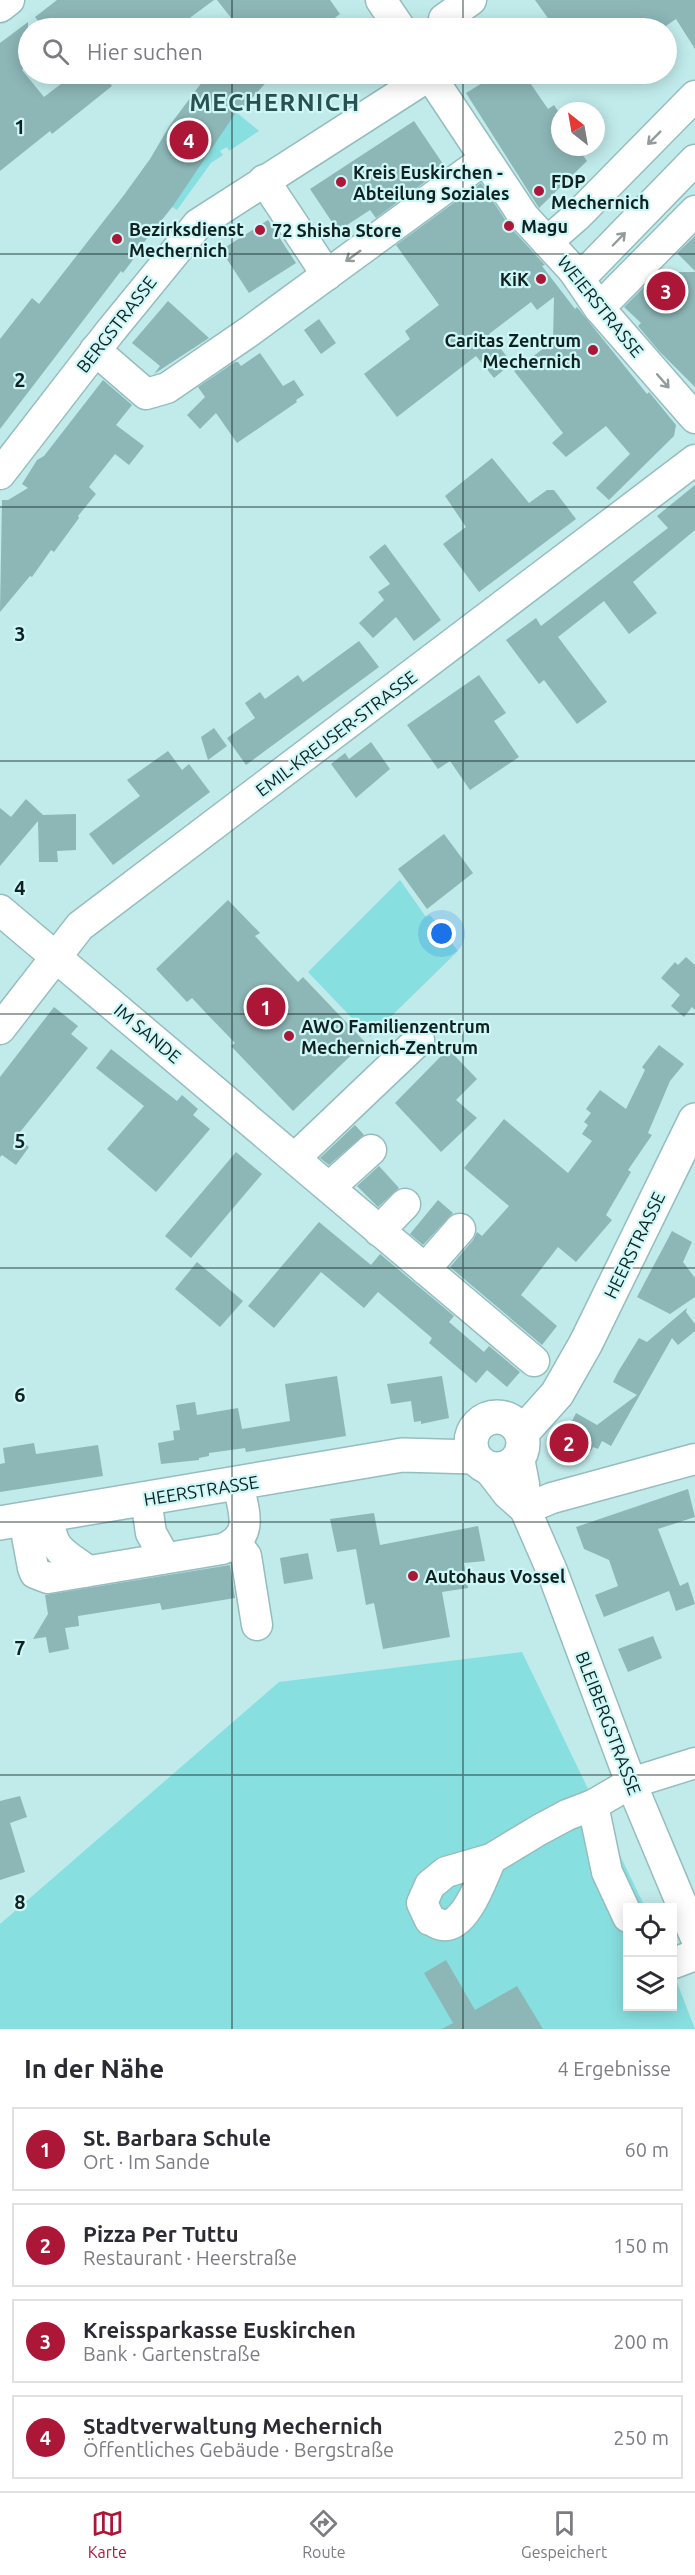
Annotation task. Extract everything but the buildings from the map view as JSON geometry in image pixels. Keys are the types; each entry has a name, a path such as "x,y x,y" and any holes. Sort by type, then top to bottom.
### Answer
{"main road":[{"name":"HEERSTRASSE","path":"24,1519 402,1455 422,1445 496,1444 557,1394 586,1343 695,1120"}],"street":[{"path":"0,7 9,0"},
{"path":"381,0 393,18"},
{"path":"445,18 471,0"},
{"name":"BERGSTRASSE","path":"0,474 187,234 198,224 264,180 414,84"},
{"name":"WEIERSTRASSE","path":"436,84 524,217 573,270 599,309 695,418"},
{"path":"547,242 577,216 695,96"},
{"path":"95,350 146,394 167,388 327,275 485,159"},
{"path":"573,270 589,269 695,160"},
{"path":"264,180 327,275"},
{"path":"599,309 695,210"},
{"name":"EMIL-KREUSER-STRASSE","path":"0,1029 80,926 695,460"},
{"name":"IM SANDE","path":"0,910 534,1361"},
{"path":"295,1158 419,1040"},
{"path":"330,1187 371,1150"},
{"path":"379,1231 405,1204"},
{"path":"425,1269 460,1229"},
{"name":"BLEIBERGSTRASSE","path":"496,1444 508,1494 525,1509 552,1571 631,1783 695,1936"},
{"path":"525,1509 552,1498 695,1459"},
{"path":"24,1519 35,1573 48,1578 222,1549 235,1542 243,1532 245,1520 238,1484"},
{"path":"146,1499 151,1533 160,1549 161,1559"},
{"path":"235,1542 246,1556 257,1625"},
{"path":"491,1859 567,1815 593,1805 631,1783 695,1764"},
{"path":"593,1805 607,1872 623,1908"},
{"path":"677,1962 695,1955"}],"shaded area":[{"path":"236,112 259,131 229,151 227,147 220,151 223,155 211,163 177,210 172,207"},
{"path":"400,880 426,917 430,915 458,951 370,1037 308,972"},
{"path":"522,1652 643,1903 623,1903 623,2011 677,2011 677,1982 695,2029 0,2029 0,1924 279,1682"}],"place":[{"name":"Stadtverwaltung Mechernich","path":"189,140"},
{"name":"Kreis Euskirchen - Abteilung Soziales","path":"341,182"},
{"name":"FDP Mechernich","path":"539,191"},
{"name":"Magu","path":"509,226"},
{"name":"72 Shisha Store","path":"260,230"},
{"name":"Bezirksdienst Mechernich","path":"117,239"},
{"name":"KiK","path":"541,279"},
{"name":"Kreissparkasse Euskirchen","path":"666,291"},
{"name":"Caritas Zentrum Mechernich","path":"593,350"},
{"name":"St. Barbara Schule","path":"266,1007"},
{"name":"AWO Familienzentrum Mechernich-Zentrum","path":"289,1036"},
{"name":"Pizza Per Tuttu","path":"569,1443"},
{"name":"Autohaus Vossel","path":"413,1576"}],"district":[{"name":"MECHERNICH","path":"275,102"}]}
